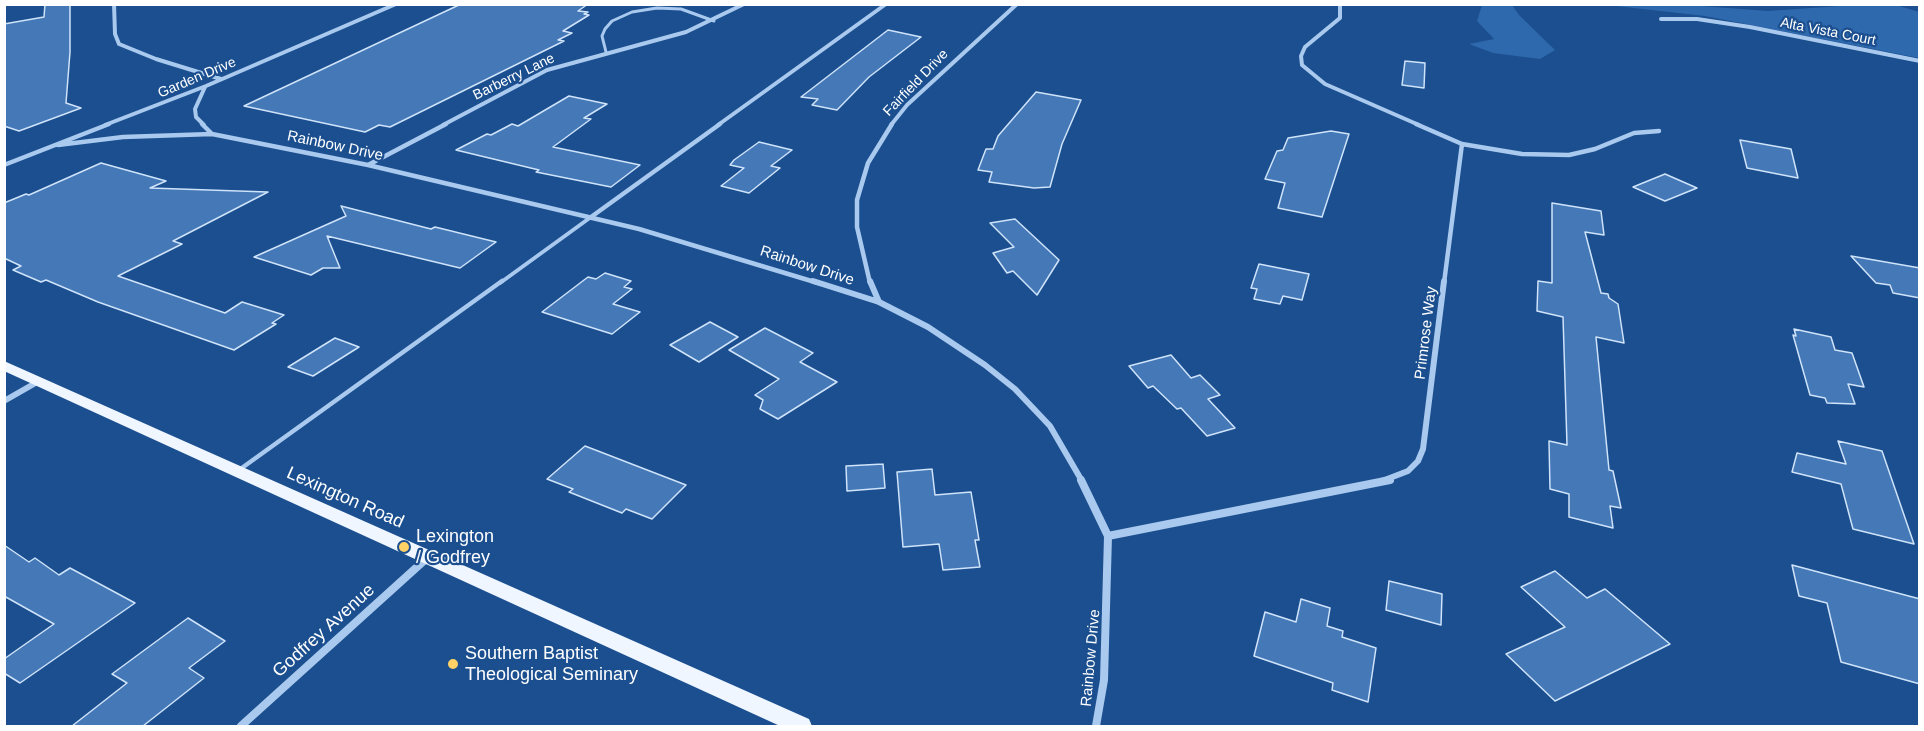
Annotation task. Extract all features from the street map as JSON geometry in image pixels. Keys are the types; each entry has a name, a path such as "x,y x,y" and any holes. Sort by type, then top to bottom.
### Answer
{"main road":[{"name":"Lexington Road","path":"4,365 801,726"}],"street":[{"path":"114,4 119,44 156,59 221,79"},
{"name":"Garden Drive","path":"4,165 206,86 396,4"},
{"name":"Barberry Lane","path":"368,165 547,70 606,52 658,40 714,21 744,4"},
{"path":"591,217 886,4"},
{"name":"Fairfield Drive","path":"879,302 868,277 856,227 857,200 868,163 886,132 907,105 1017,4"},
{"path":"1340,4 1340,18 1305,47 1301,56 1302,65 1306,71 1325,84 1462,144 1522,154 1569,155 1595,149 1634,133 1659,131"},
{"name":"Alta Vista Court","path":"1661,19 1697,19 1750,27 1920,61"},
{"path":"206,86 195,109 196,117 212,134"},
{"name":"Rainbow Drive","path":"58,145 123,137 212,134 368,165 591,217 714,250 879,302 928,327 985,365 1015,389 1050,426 1108,536 1104,680 1096,726"},
{"name":"Primrose Way","path":"1108,536 1393,479 1408,471 1418,461 1423,449 1462,144"},
{"path":"4,401 39,381"},
{"name":"Godfrey Avenue","path":"241,726 428,558"}],"lane":[{"path":"606,52 602,36 605,29 612,21 633,12 675,8 693,11 714,21"},
{"path":"237,471 591,217"}],"shaded area":[{"path":"1482,5 1512,5 1519,15 1555,50 1540,59 1493,53 1469,44 1494,39 1477,21"},
{"path":"1607,5 1688,5 1768,11 1840,6 1838,5 1896,5 1919,12 1919,58 1705,16"}],"building":[{"path":"45,4 70,4 70,52 66,103 81,108 19,131 4,126 4,24 44,17"},
{"path":"461,4 588,4 578,11 588,12 584,14 589,15 563,31 572,33 558,40 564,41 390,127 379,125 365,132 244,106"},
{"path":"888,30 921,37 869,77 837,110 812,105 818,99 801,97"},
{"path":"1405,61 1425,63 1424,88 1402,85"},
{"path":"1036,92 1081,100 1062,144 1050,187 1034,188 989,182 992,172 978,170 986,149 993,149 998,136"},
{"path":"569,96 607,104 584,118 591,119 553,147 640,165 611,187 536,172 539,170 456,150 512,124 518,126"},
{"path":"1331,131 1349,134 1322,217 1278,208 1285,183 1265,179 1277,151 1283,150 1288,138"},
{"path":"1740,140 1791,149 1798,178 1747,168"},
{"path":"759,142 792,150 771,166 780,168 749,193 721,186 744,168 730,165 734,160"},
{"path":"101,163 166,181 150,188 268,192 173,241 182,244 118,276 225,313 242,302 284,315 272,323 276,324 234,350 98,302 46,280 41,282 13,270 21,266 4,258 4,203 26,194 29,195"},
{"path":"1665,174 1697,188 1665,201 1633,187"},
{"path":"1552,203 1601,211 1604,235 1585,232 1601,293 1608,294 1609,298 1618,304 1624,343 1596,337 1609,470 1613,471 1621,508 1610,506 1613,528 1569,517 1569,494 1550,489 1549,441 1567,445 1563,317 1537,311 1538,281 1552,283"},
{"path":"341,206 431,229 435,227 496,242 460,268 327,236 340,268 323,268 311,275 254,257 346,216"},
{"path":"1015,219 1059,260 1037,295 1013,271 1007,273 993,253 1014,247 990,223"},
{"path":"1851,256 1920,268 1920,298 1893,293 1890,285 1876,283"},
{"path":"1259,264 1309,274 1302,300 1283,296 1280,304 1254,299 1257,289 1251,288"},
{"path":"605,273 631,281 624,287 632,289 613,304 640,312 612,334 542,312 588,277 596,279"},
{"path":"710,322 738,337 699,362 670,345"},
{"path":"765,328 813,353 800,362 837,382 778,419 760,409 763,400 755,395 779,379 729,350"},
{"path":"1794,329 1831,337 1835,350 1852,353 1864,387 1848,384 1855,404 1827,403 1825,398 1810,395 1793,335 1796,336"},
{"path":"335,338 359,347 313,376 288,367"},
{"path":"1171,355 1191,378 1200,375 1220,395 1208,399 1235,428 1207,436 1181,408 1177,409 1153,386 1148,388 1129,366"},
{"path":"1838,441 1882,451 1914,544 1853,529 1841,484 1792,472 1797,453 1846,464"},
{"path":"585,446 686,485 652,519 626,509 622,513 569,492 573,489 547,479"},
{"path":"883,464 885,488 847,491 846,466"},
{"path":"932,469 935,495 971,492 979,540 975,540 980,567 943,570 939,544 903,547 897,472"},
{"path":"4,545 29,562 35,558 59,575 70,568 135,603 20,683 4,673 4,659 54,624 4,596"},
{"path":"1792,565 1920,599 1920,684 1841,662 1827,603 1799,596"},
{"path":"1555,571 1587,598 1605,589 1670,644 1555,701 1506,654 1565,627 1521,587"},
{"path":"1389,581 1442,594 1441,625 1386,610"},
{"path":"1301,599 1330,608 1327,626 1343,631 1342,637 1376,648 1368,702 1332,690 1333,683 1254,656 1265,612 1296,622"},
{"path":"188,618 225,641 189,668 204,678 143,726 72,726 127,683 112,674"}],"place":[{"name":"Lexington / Godfrey","path":"404,547"},
{"name":"Southern Baptist Theological Seminary","path":"453,664"}]}
